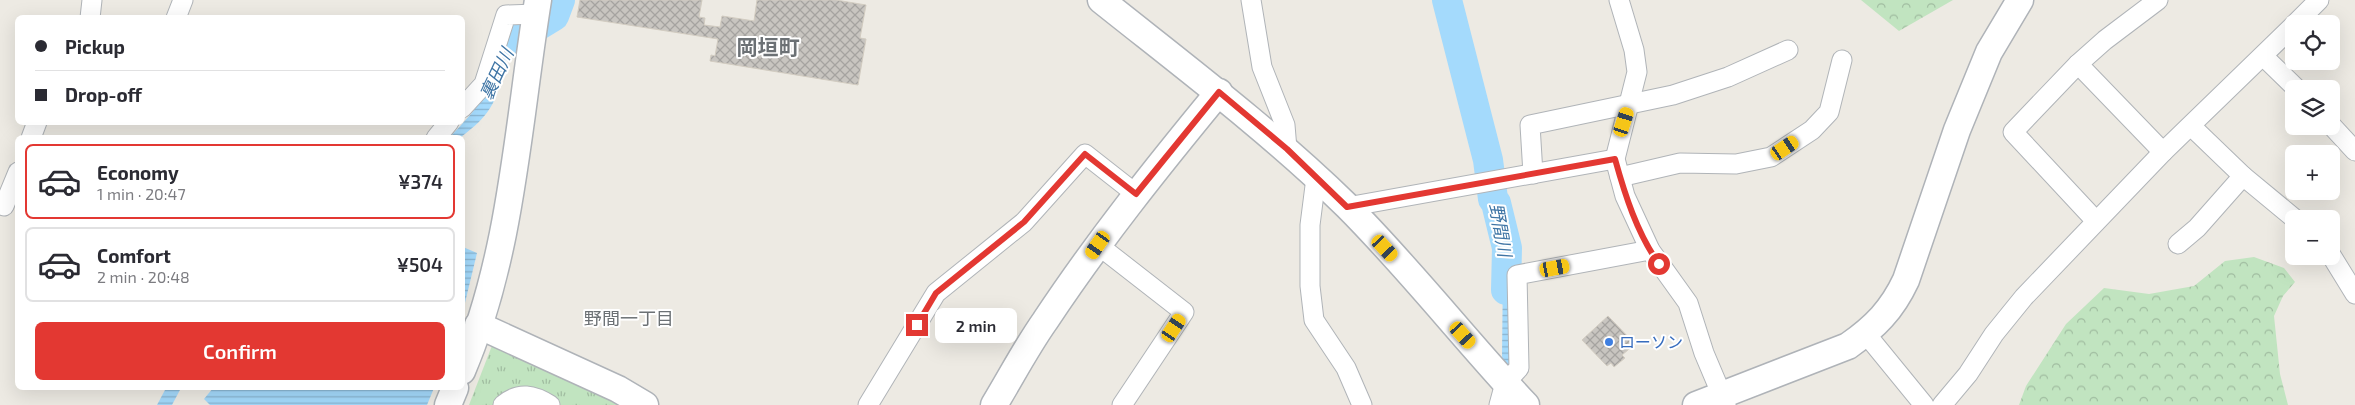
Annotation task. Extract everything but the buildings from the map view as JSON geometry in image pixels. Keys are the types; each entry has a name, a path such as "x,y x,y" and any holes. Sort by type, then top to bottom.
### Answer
{"street":[{"path":"90,15 92,0"},
{"path":"177,15 183,0"},
{"path":"1101,0 1219,92 1287,149 1347,207 1502,394 1526,405"},
{"path":"1251,0 1262,67 1285,125 1287,149"},
{"path":"1619,0 1634,50 1637,72 1615,159 1625,196 1650,250 1688,303 1724,401"},
{"path":"1696,405 1724,401 1848,346 1866,334 1895,303 1906,280 1957,130 1989,52 2020,0"},
{"path":"2096,221 2013,132 2078,64 2105,40 2158,0"},
{"path":"2303,15 2319,0"},
{"path":"465,105 484,84 506,14 537,7 503,234 478,325 465,362"},
{"path":"1942,405 1968,374 1994,334 2024,297 2162,152 2285,33"},
{"path":"1533,174 1530,125 1673,95 1728,77 1788,50"},
{"path":"2263,56 2288,80"},
{"path":"1620,177 1680,163 1736,164 1772,158 1812,130 1829,112 1842,60"},
{"path":"2078,64 2162,152"},
{"path":"994,405 1044,322 1098,245 1136,194 1219,92"},
{"path":"438,135 447,125"},
{"path":"2191,126 2243,176 2285,211"},
{"path":"2340,135 2355,151"},
{"path":"868,405 936,293 1024,222 1085,154 1136,194"},
{"path":"1347,207 1615,159"},
{"path":"2178,244 2197,228 2243,176"},
{"path":"1316,178 1310,234 1310,286 1314,320 1346,368 1362,405"},
{"path":"7,207 15,182"},
{"path":"1098,245 1184,312 1122,405"},
{"path":"1502,394 1519,368 1517,275 1650,250"},
{"path":"2337,265 2355,294"},
{"path":"478,325 633,402"},
{"path":"1866,334 1924,405"},
{"path":"448,405 454,390"},
{"path":"503,405 515,396 528,395 550,405"}],"green space":[{"path":"1861,0 1953,0 1899,31"},
{"path":"2254,257 2284,268 2295,282 2283,296 2274,316 2280,374 2288,405 2019,405 2026,386 2066,324 2104,288 2149,294 2194,286 2225,261"},
{"path":"493,343 627,405 469,405"}],"water":[{"name":"裏田川","path":"554,0 566,0 555,14 527,33 514,45 508,57 496,97 483,118 464,135 452,135 461,125 465,125 465,121 481,100 491,81 505,42 517,31 546,13"},
{"name":"野間川","path":"1442,0 1453,0 1476,69 1505,228 1510,283 1512,361 1508,405 1502,356 1503,267 1499,234 1484,171 1479,118 1465,62"},
{"path":"465,248 477,253 465,303"},
{"path":"165,390 180,390 172,405 157,405"},
{"path":"211,390 433,390 427,405 210,405 204,399"}],"waterway":[{"name":"裏田川","path":"513,41 554,16 560,0"},
{"name":"野間川","path":"1447,0 1488,160 1493,199 1496,203 1507,248 1506,290"}],"place":[{"name":"ローソン","path":"1609,342"}],"district":[{"name":"岡垣町","path":"768,48"},
{"name":"野間一丁目","path":"629,319"}],"route":[{"path":"917,325 936,293 1024,222 1085,154 1136,194 1219,92 1287,149 1347,207 1615,159 1625,196 1650,250 1659,264"}]}
